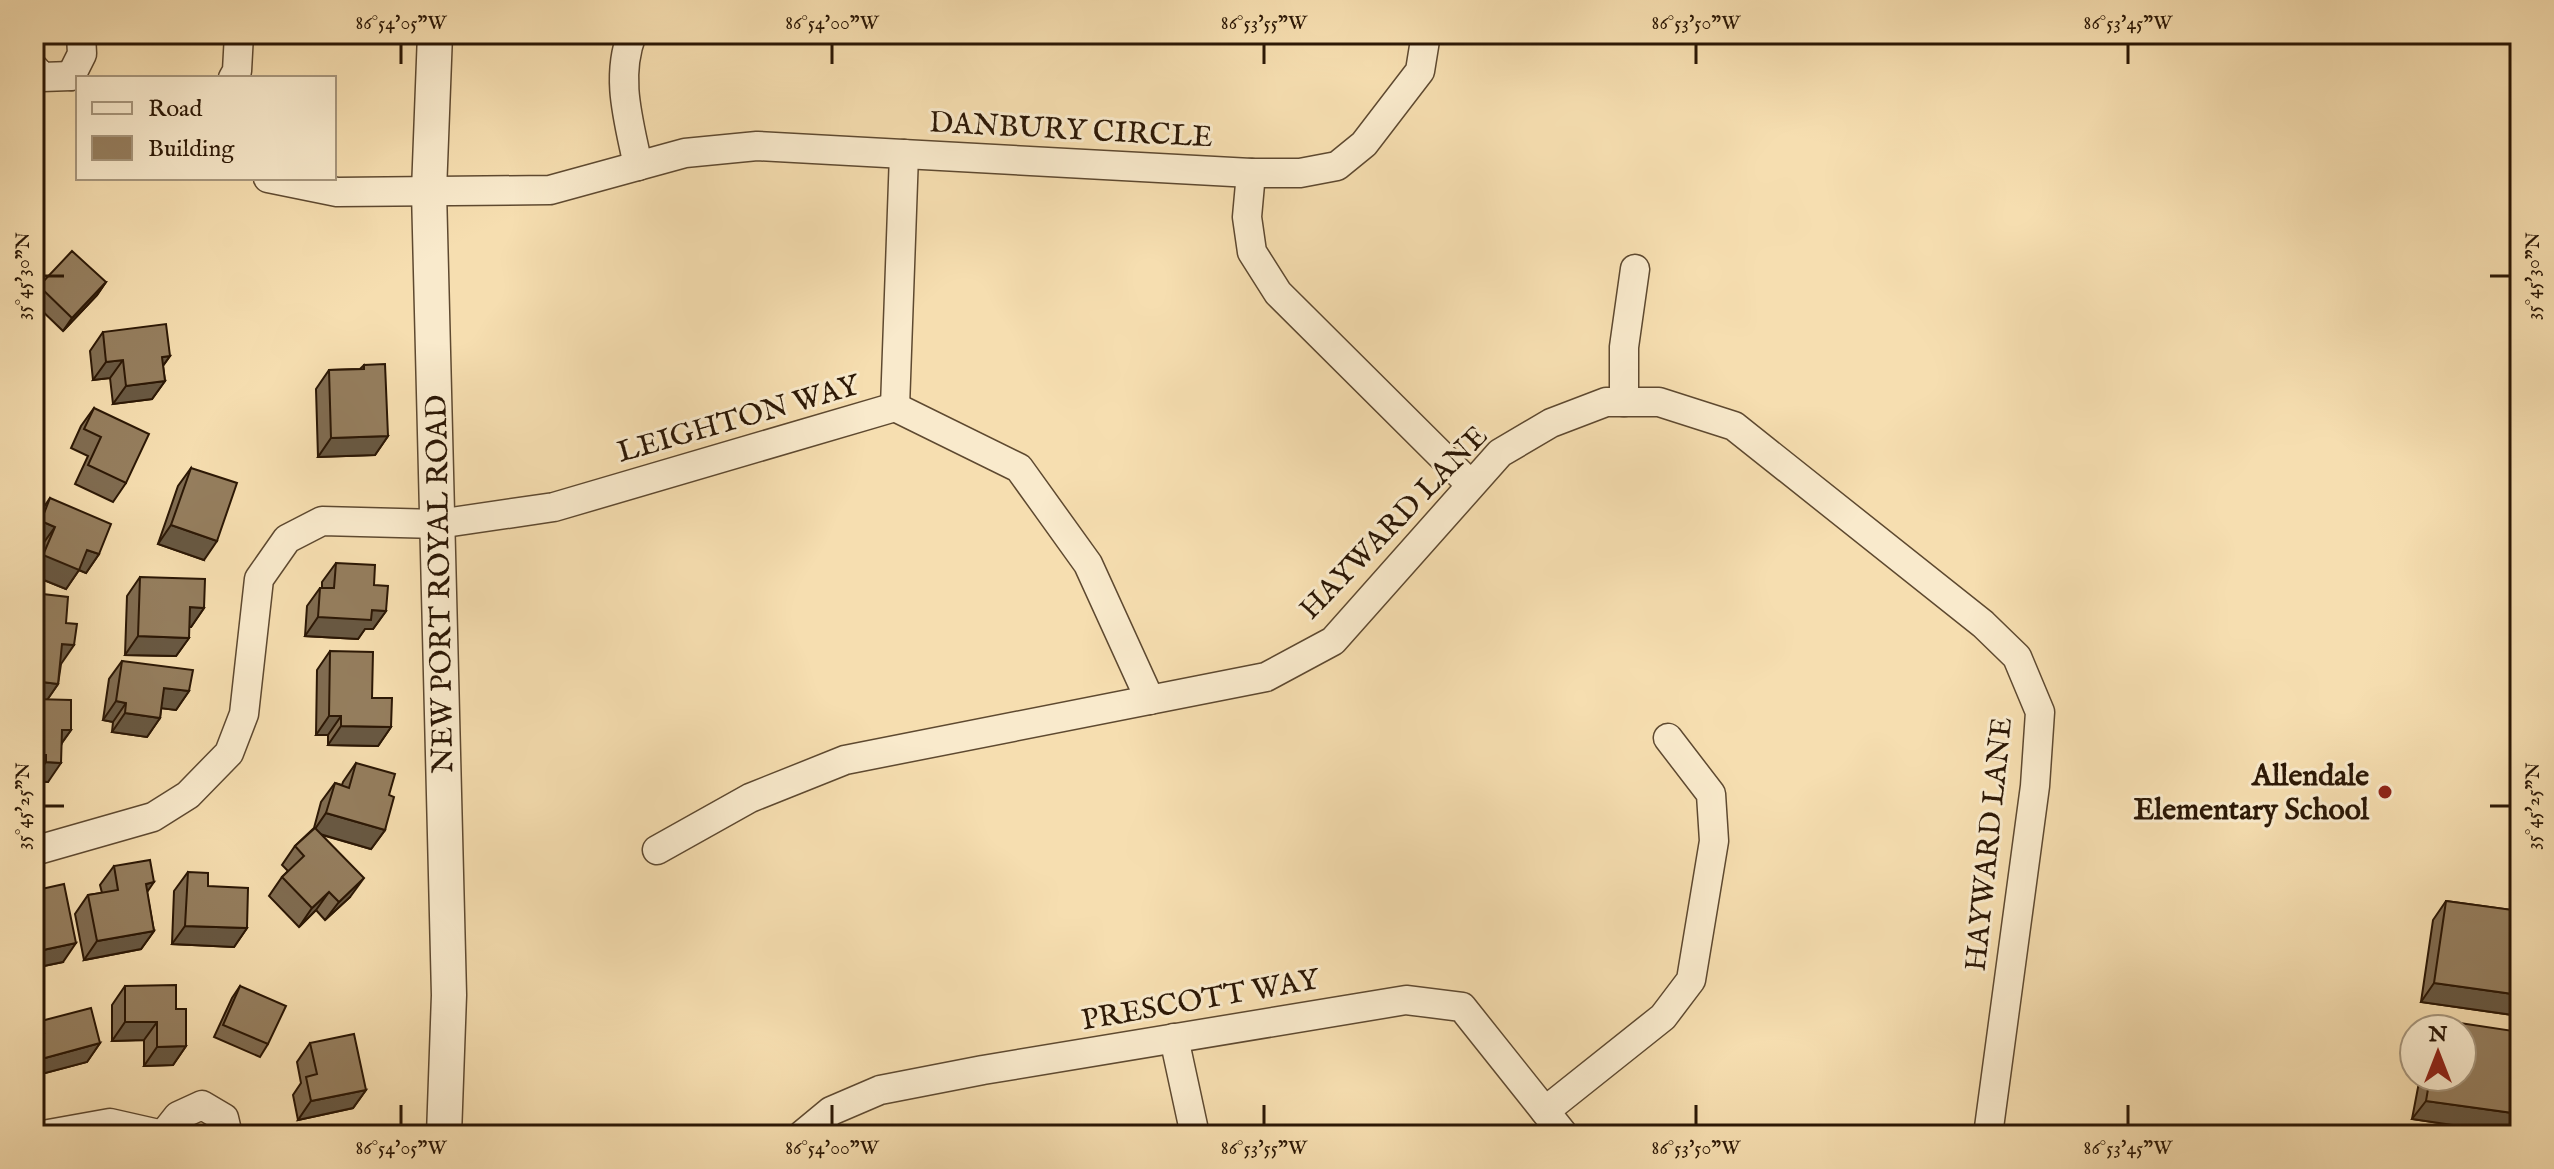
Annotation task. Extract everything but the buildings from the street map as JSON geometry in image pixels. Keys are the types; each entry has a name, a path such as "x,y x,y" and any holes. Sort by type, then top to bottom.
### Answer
{"street":[{"path":"76,76 82,54 81,34"},
{"path":"234,76 239,34"},
{"name":"NEW PORT ROYAL ROAD","path":"435,34 429,191 449,995 444,1135"},
{"path":"632,34 625,53 622,82 638,166"},
{"name":"DANBURY CIRCLE","path":"278,180 337,192 550,190 685,153 757,146 1251,173 1300,173 1337,166 1364,144 1420,71 1426,34"},
{"path":"34,68 42,77 75,81"},
{"path":"895,407 904,154"},
{"path":"1251,173 1247,217 1252,252 1278,293 1470,484"},
{"path":"1624,402 1624,347 1635,269"},
{"name":"HAYWARD LANE","path":"657,850 750,798 845,760 1266,677 1333,641 1500,453 1551,423 1606,402 1659,402 1734,426 1983,624 2017,657 2040,712 2035,786 1988,1135"},
{"name":"LEIGHTON WAY","path":"34,851 153,817 188,795 229,753 244,714 259,579 287,539 322,521 438,524 554,507 895,407 1019,468 1088,564 1150,700"},
{"path":"1545,1111 1663,1017 1691,980 1714,841 1711,794 1668,738"},
{"name":"PRESCOTT WAY","path":"802,1135 831,1111 880,1090 1406,1000 1462,1007 1564,1135"},
{"path":"1174,1038 1195,1135"},
{"path":"43,1135 110,1123 163,1135 178,1116 202,1105 224,1118 228,1135"}],"place":[{"name":"Allendale Elementary School","path":"2385,792"}]}
